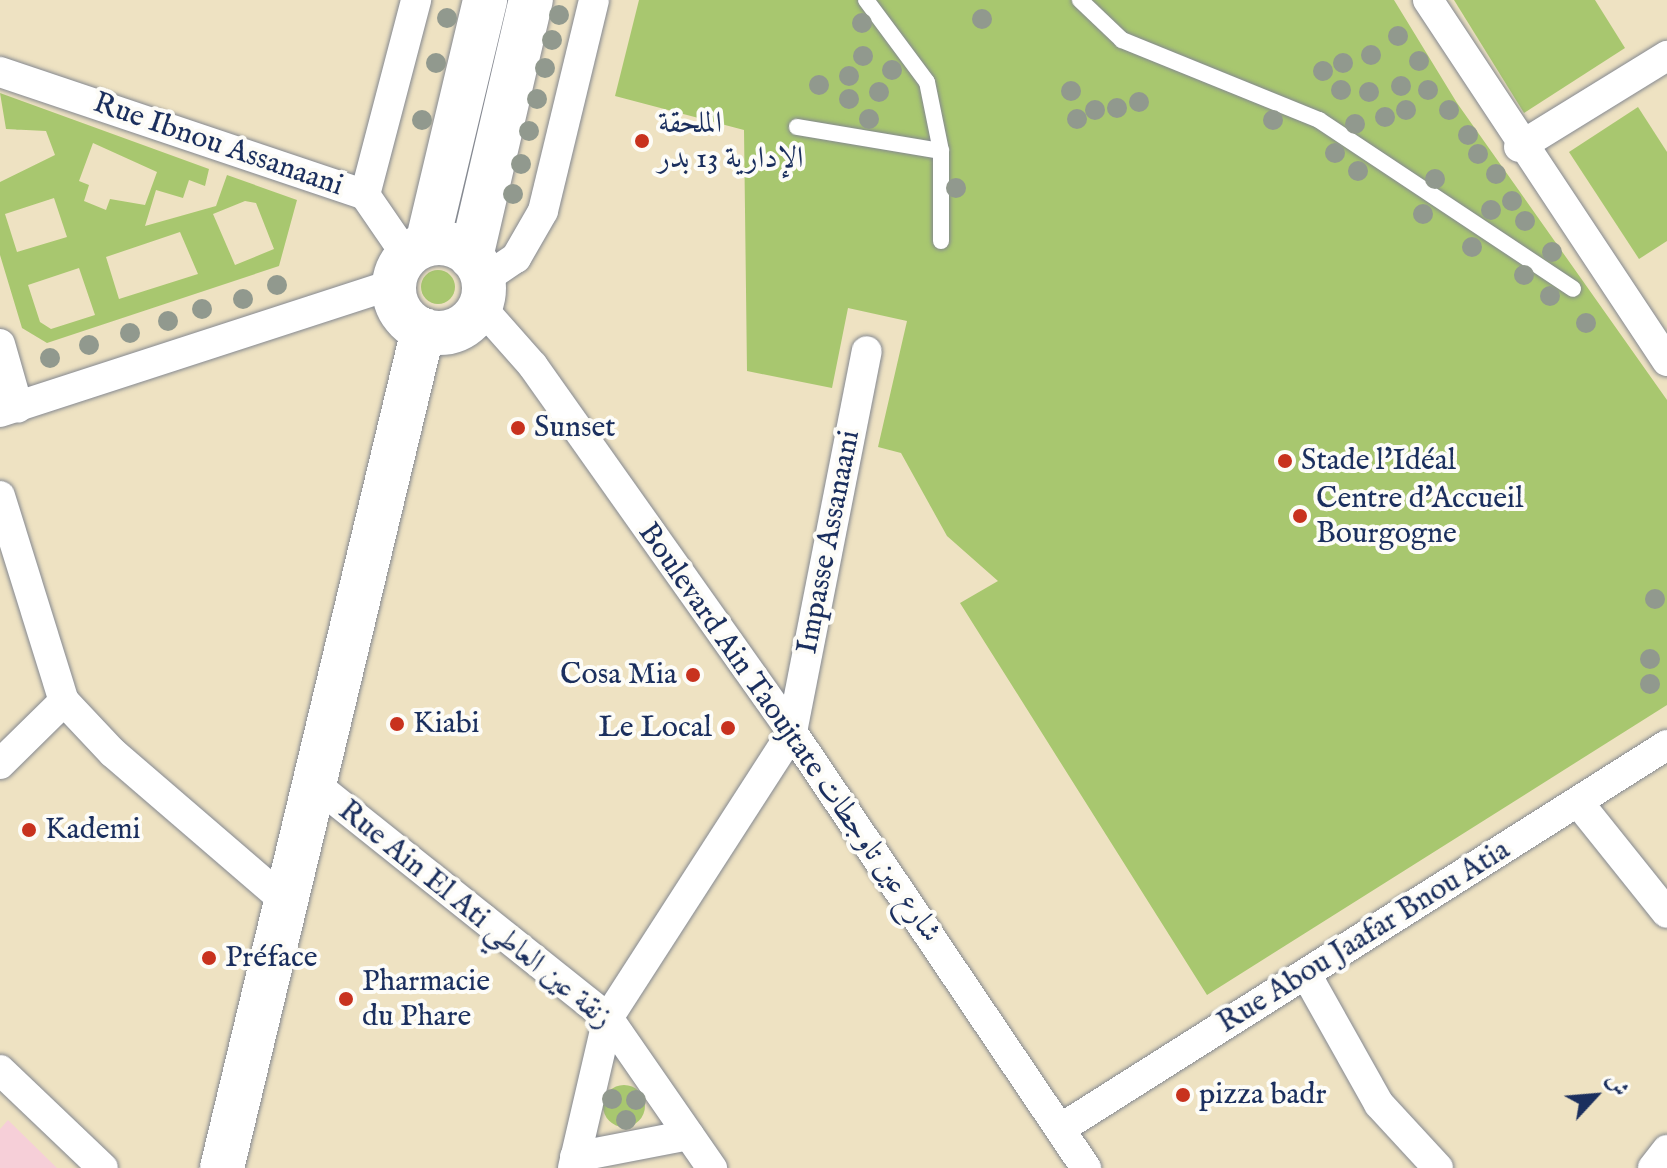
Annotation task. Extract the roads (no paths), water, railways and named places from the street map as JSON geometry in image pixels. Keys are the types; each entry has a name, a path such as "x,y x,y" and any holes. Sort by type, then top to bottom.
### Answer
{"main road":[{"path":"485,0 410,261 404,315 423,330 461,327 478,281 531,0"},
{"path":"410,261 451,244 478,281"},
{"path":"222,1168 423,330"}],"street":[{"path":"365,195 416,0"},
{"path":"478,281 516,258 543,211 594,0"},
{"path":"1428,0 1519,147 1667,361"},
{"path":"1519,147 1667,56"},
{"name":"Rue Ibnou Assanaani","path":"0,72 365,195 410,261"},
{"path":"0,344 9,410 410,261"},
{"name":"Boulevard Ain Taoujtate شارع عين تاوجطات","path":"478,281 533,366 792,732 1086,1168"},
{"name":"Impasse Assanaani","path":"792,732 867,351"},
{"path":"0,496 64,701 113,753 285,901"},
{"path":"0,764 64,701"},
{"path":"689,1135 574,1162 608,1018 792,732"},
{"name":"Rue Abou Jaafar Bnou Atia","path":"1060,1129 1667,745"},
{"name":"Rue Ain El Ati زنقة عين العاطي","path":"316,785 608,1018 712,1168"},
{"path":"1578,802 1667,913"},
{"path":"1306,974 1379,1104 1438,1168"},
{"path":"0,1070 103,1168"},
{"path":"1653,1168 1667,1150"}],"lane":[{"path":"866,0 927,82 941,151 941,241"},
{"path":"1080,0 1122,40 1319,120 1573,289"},
{"path":"797,127 941,151"}],"place":[{"name":"الملحقة الإدارية 13 بدر","path":"642,141"},
{"name":"Sunset","path":"518,428"},
{"name":"Stade l'Idéal","path":"1285,461"},
{"name":"Centre d'Accueil Bourgogne","path":"1300,516"},
{"name":"Cosa Mia","path":"693,675"},
{"name":"Kiabi","path":"397,724"},
{"name":"Le Local","path":"728,728"},
{"name":"Kademi","path":"29,830"},
{"name":"Préface","path":"209,958"},
{"name":"Pharmacie du Phare","path":"346,999"},
{"name":"pizza badr","path":"1183,1095"}]}
